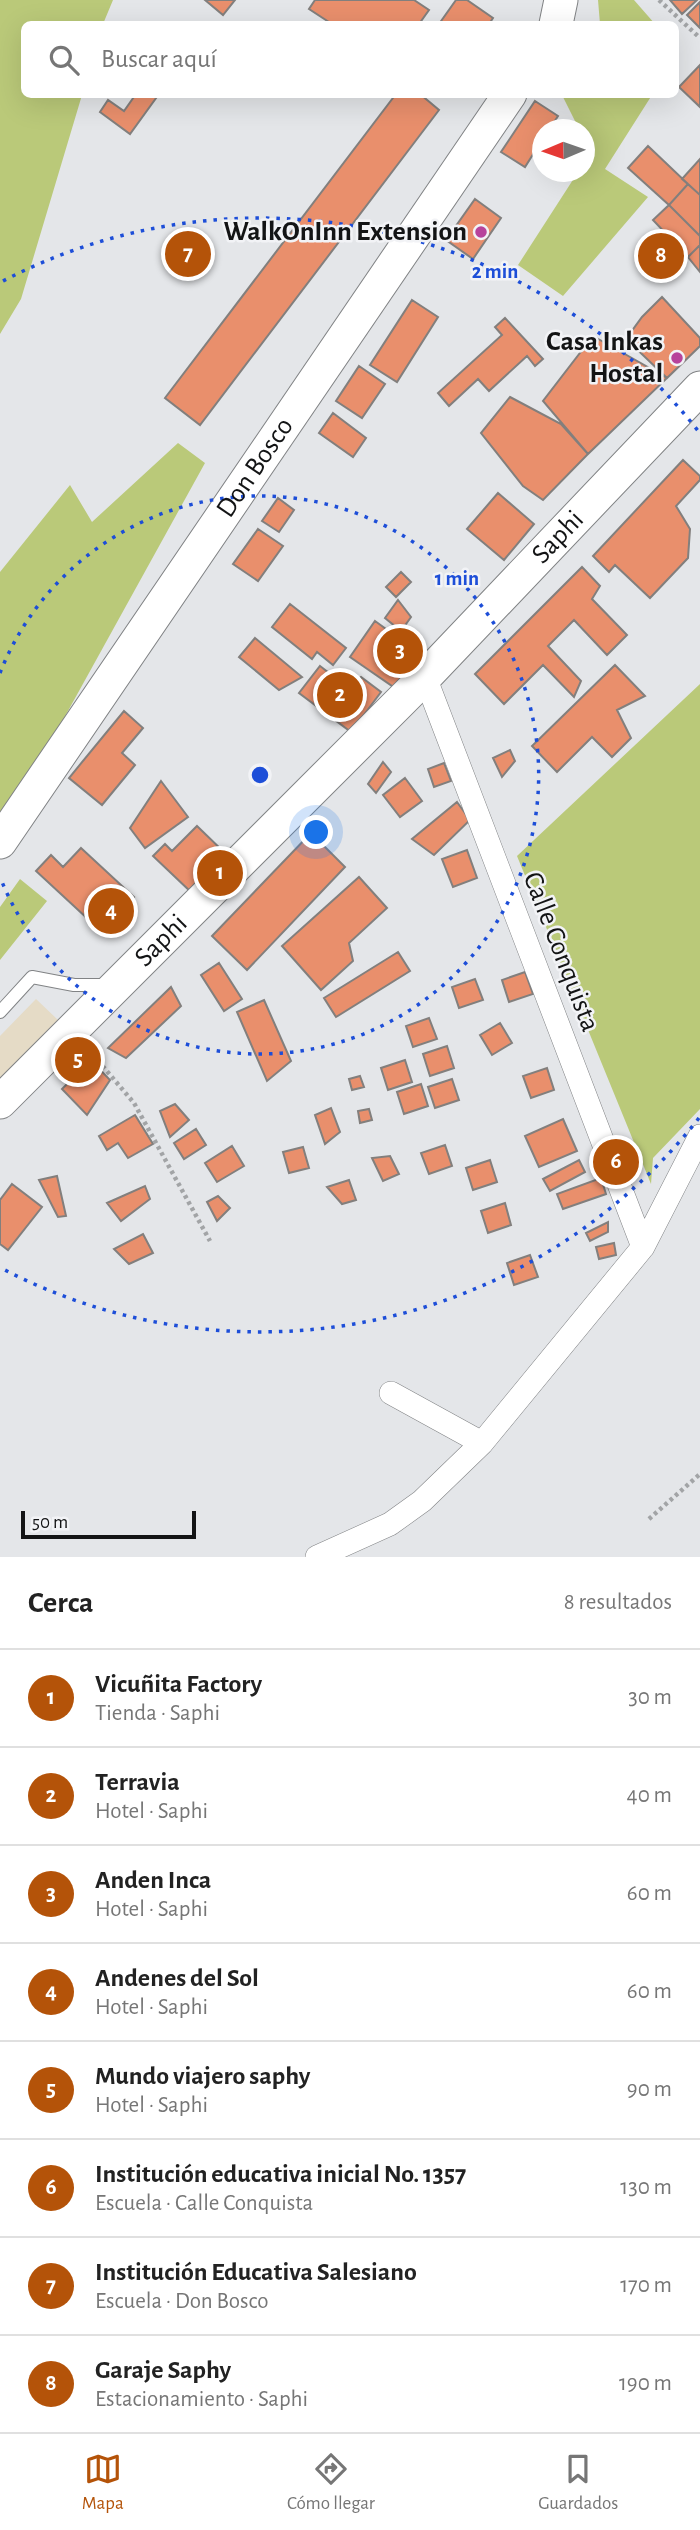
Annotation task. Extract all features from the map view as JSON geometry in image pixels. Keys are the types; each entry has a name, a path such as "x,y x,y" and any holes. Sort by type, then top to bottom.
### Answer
{"street":[{"path":"557,21 561,0"},
{"name":"Don Bosco","path":"0,842 507,98"},
{"name":"Saphi","path":"0,1102 425,677 700,388"},
{"name":"Calle Conquista","path":"425,677 643,1247"},
{"path":"317,1557 390,1524 422,1501 482,1443 643,1247 700,1136"},
{"path":"391,1393 482,1443"}],"lane":[{"path":"0,1012 32,977 74,985 116,984"}],"path":[{"path":"659,0 700,38"},
{"path":"71,1030 134,1103 210,1241"},
{"path":"649,1520 700,1474"}],"shaded area":[{"path":"36,999 58,1020 0,1080 0,1036"}],"green space":[{"path":"0,0 113,0 104,21 21,21 21,98 81,98 21,299 0,334"},
{"path":"598,0 634,0 652,21 600,21"},
{"path":"564,98 650,98 605,169 648,197 563,296 518,265 572,182 595,182 595,119 574,119"},
{"path":"178,443 205,463 0,834 0,572 70,485 92,522"},
{"path":"700,684 700,1109 653,1158 651,1184 517,856"},
{"path":"20,879 47,901 0,960 0,907"}],"building":[{"path":"205,0 235,0 223,15"},
{"path":"315,0 414,0 429,10 421,21 327,21 309,9"},
{"path":"456,0 467,0 493,18 491,21 441,21"},
{"path":"670,0 697,0 682,14"},
{"path":"700,2 700,28 687,15"},
{"path":"700,65 700,107 679,87"},
{"path":"133,98 156,98 130,134 100,112 108,100 124,111"},
{"path":"393,98 425,98 439,110 200,425 165,398"},
{"path":"535,101 558,116 556,119 532,119 532,156 525,167 501,152"},
{"path":"648,146 688,184 669,205 628,168"},
{"path":"700,159 700,195 682,179"},
{"path":"688,184 700,195 700,236 669,205"},
{"path":"475,199 501,218 473,259 446,240"},
{"path":"669,205 700,236 700,245 688,257 653,220"},
{"path":"700,245 700,272 688,257"},
{"path":"662,297 700,338 700,346 667,378 626,339 642,317"},
{"path":"412,300 438,317 397,382 370,365"},
{"path":"505,318 543,359 535,366 527,356 489,391 478,379 449,406 438,393 502,335 495,327"},
{"path":"593,336 667,378 588,454 543,401"},
{"path":"359,366 385,384 362,418 336,401"},
{"path":"510,397 561,424 588,454 543,500 523,486 481,433"},
{"path":"333,413 366,438 353,457 319,433"},
{"path":"683,460 700,476 700,480 676,506 690,529 688,558 650,598 615,565 609,572 593,556"},
{"path":"498,493 534,524 504,560 467,529"},
{"path":"278,498 294,510 279,532 262,521"},
{"path":"258,529 283,546 258,581 233,564"},
{"path":"582,567 600,586 592,599 627,635 607,655 574,620 548,646 581,681 574,697 543,665 504,704 475,674"},
{"path":"401,572 411,582 396,597 386,587"},
{"path":"398,600 411,617 401,631 385,618"},
{"path":"290,604 346,648 333,665 317,652 312,659 272,627"},
{"path":"375,621 419,653 395,688 350,657","holes":["384,640 399,659 395,666 375,652"]},
{"path":"255,638 302,677 279,690 239,657"},
{"path":"615,665 645,696 617,710 631,738 612,757 592,737 557,772 532,746"},
{"path":"320,666 346,686 361,677 381,692 351,732 299,693"},
{"path":"124,711 143,728 122,753 135,765 102,805 69,778"},
{"path":"510,750 515,761 502,777 493,758"},
{"path":"383,762 391,772 376,793 368,784"},
{"path":"444,763 451,781 434,787 428,769"},
{"path":"405,778 422,801 400,817 383,795"},
{"path":"161,781 188,817 145,848 130,828"},
{"path":"457,802 470,820 434,855 412,839"},
{"path":"197,826 227,855 192,893 153,856 165,844 172,851"},
{"path":"311,833 345,867 247,970 212,936"},
{"path":"81,848 134,897 102,932 36,871 51,855 63,867"},
{"path":"467,850 477,878 453,887 442,859"},
{"path":"359,877 387,908 349,943 353,961 321,990 282,946"},
{"path":"398,952 410,971 336,1017 324,998"},
{"path":"219,963 242,999 224,1011 201,975"},
{"path":"525,972 533,994 509,1002 502,980"},
{"path":"475,979 483,1000 459,1008 452,987"},
{"path":"171,987 181,1006 126,1058 108,1048"},
{"path":"264,1000 291,1061 267,1081 237,1012"},
{"path":"429,1018 437,1039 413,1047 406,1026"},
{"path":"500,1023 512,1043 492,1055 480,1035"},
{"path":"447,1046 454,1068 430,1076 423,1054"},
{"path":"91,1060 110,1080 87,1115 62,1089"},
{"path":"405,1060 412,1082 388,1090 381,1068"},
{"path":"547,1068 554,1090 531,1098 523,1076"},
{"path":"360,1076 364,1087 352,1090 349,1079"},
{"path":"452,1079 459,1100 435,1108 428,1087"},
{"path":"421,1084 428,1106 404,1114 397,1092"},
{"path":"175,1104 189,1120 170,1137 160,1111"},
{"path":"331,1108 340,1132 325,1144 315,1115"},
{"path":"369,1109 372,1120 360,1123 358,1111"},
{"path":"135,1115 153,1144 128,1158 118,1143 107,1150 99,1136"},
{"path":"563,1119 577,1151 539,1167 525,1136"},
{"path":"196,1129 206,1145 184,1159 174,1143"},
{"path":"445,1145 452,1166 429,1174 421,1153"},
{"path":"232,1146 244,1166 217,1182 205,1163"},
{"path":"303,1147 309,1168 289,1173 283,1152"},
{"path":"390,1156 399,1174 383,1181 372,1158"},
{"path":"490,1160 497,1182 473,1190 466,1168"},
{"path":"579,1160 585,1172 550,1191 543,1179"},
{"path":"57,1176 66,1216 58,1217 39,1180"},
{"path":"601,1178 606,1194 563,1209 557,1194"},
{"path":"349,1180 356,1200 342,1204 327,1187"},
{"path":"12,1184 42,1207 8,1250 0,1244 0,1200"},
{"path":"145,1186 150,1199 121,1221 107,1203"},
{"path":"218,1196 230,1208 217,1221 207,1202"},
{"path":"505,1203 511,1225 488,1233 481,1211"},
{"path":"608,1222 608,1232 590,1241 586,1233"},
{"path":"143,1234 153,1253 129,1264 114,1249"},
{"path":"614,1243 616,1255 599,1259 596,1247"},
{"path":"530,1255 538,1277 514,1285 507,1263"}],"place":[{"name":"WalkOnInn Extension","path":"481,232"},
{"name":"Institución Educativa Salesiano","path":"188,254"},
{"name":"Garaje Saphy","path":"661,256"},
{"name":"Casa Inkas Hostal","path":"677,358"},
{"name":"Anden Inca","path":"400,651"},
{"name":"Terravia","path":"340,695"},
{"name":"Vicuñita Factory","path":"220,873"},
{"name":"Andenes del Sol","path":"111,911"},
{"name":"Mundo viajero saphy","path":"78,1060"},
{"name":"Institución educativa inicial No. 1357","path":"616,1162"}]}
